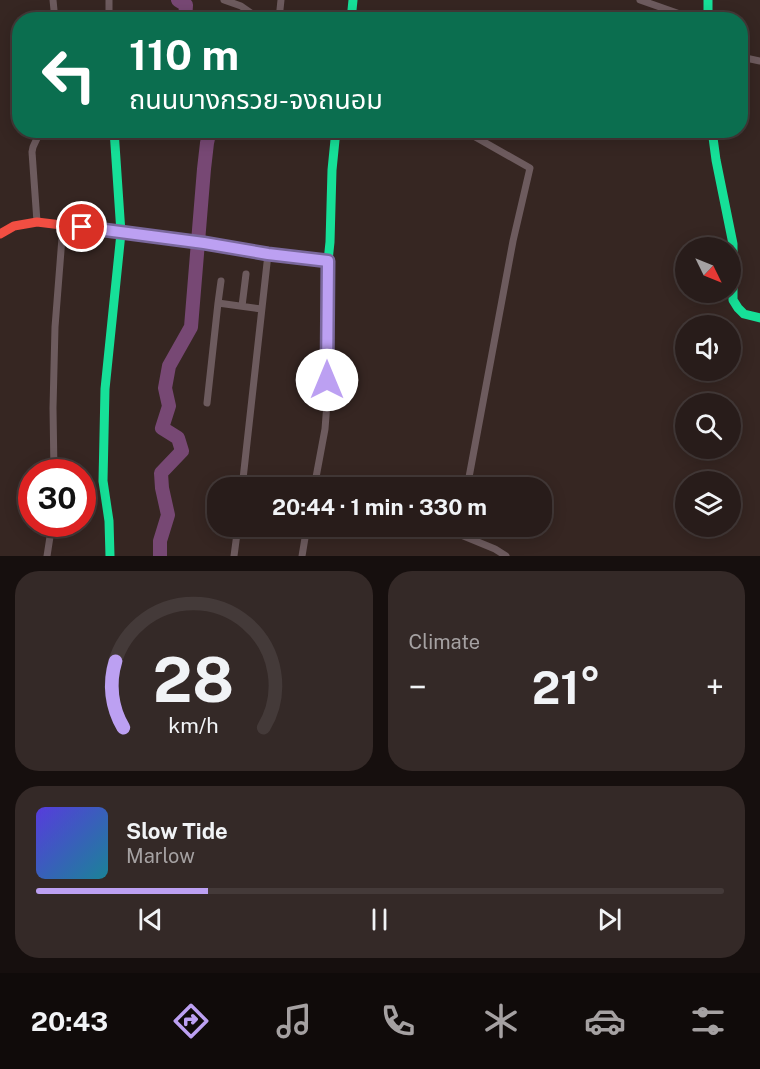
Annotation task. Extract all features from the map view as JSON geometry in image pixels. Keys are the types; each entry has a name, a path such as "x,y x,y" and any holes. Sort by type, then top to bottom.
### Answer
{"street":[{"path":"224,0 250,12"},
{"path":"640,0 674,12"},
{"path":"37,138 32,152 38,222"},
{"path":"110,556 109,521 103,481 105,389 121,233 115,138"},
{"path":"316,477 325,429 327,403 328,261 335,138"},
{"path":"469,477 513,241 530,168 477,138"},
{"path":"713,138 733,244 733,300 736,308 746,316 760,318"},
{"path":"0,234 14,226 38,222 328,261"},
{"path":"54,459 55,327 63,225"},
{"path":"243,477 268,254"},
{"path":"242,306 246,274"},
{"path":"207,403 221,281"},
{"path":"219,303 261,309"},
{"path":"48,556 50,537"},
{"path":"234,556 237,537"},
{"path":"302,556 305,537"},
{"path":"466,537 503,552 506,556"}],"waterway":[{"path":"178,0 186,5 186,12"},
{"path":"160,556 160,541 168,515 161,473 182,451 178,438 162,428 169,406 165,388 169,366 191,327 208,138"}],"traffic: fast":[{"path":"352,12 353,0"},
{"path":"708,0 708,12"},
{"path":"110,556 109,521 103,481 105,389 121,233 115,138"},
{"path":"168,238 328,261 335,138"},
{"path":"713,138 733,244 733,300 744,314 760,318"}],"traffic: jam":[{"path":"0,234 14,226 37,222 168,238"}],"route":[{"path":"82,227 328,261 327,380"}]}
